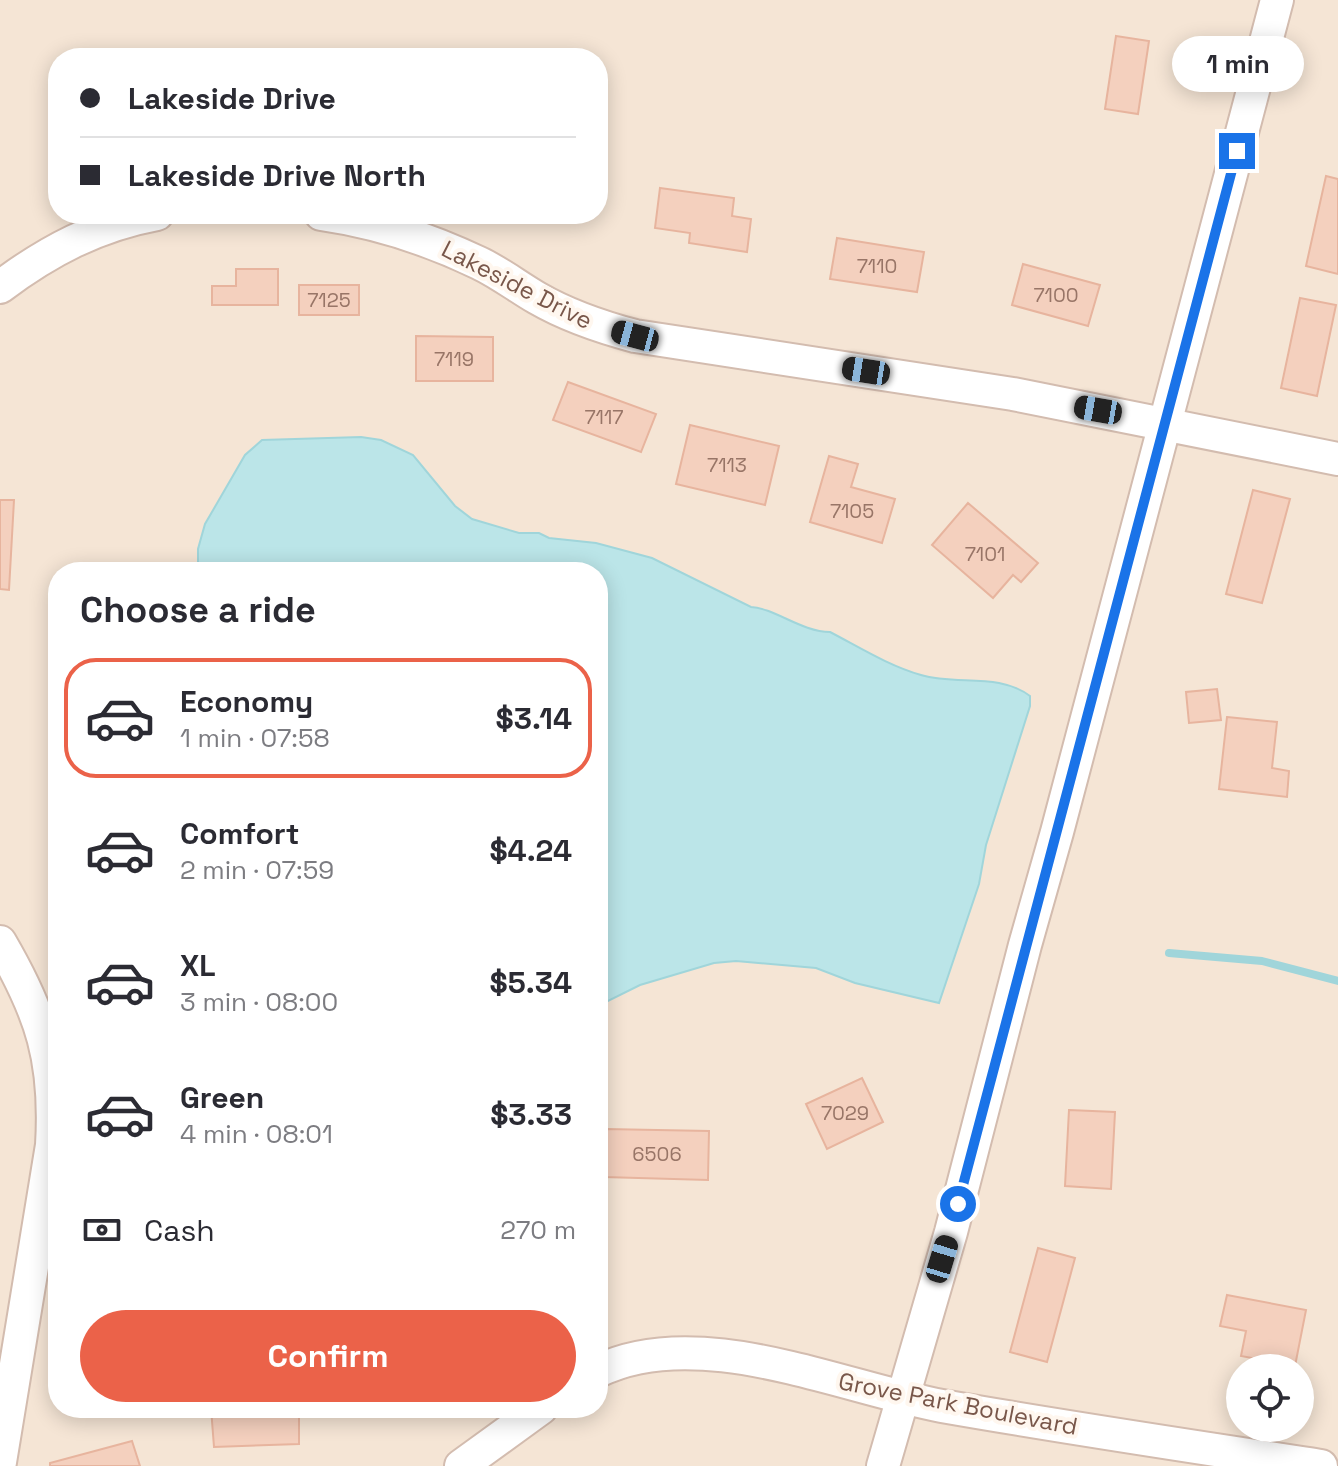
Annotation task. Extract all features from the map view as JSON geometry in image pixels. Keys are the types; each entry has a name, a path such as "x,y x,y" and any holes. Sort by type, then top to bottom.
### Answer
{"street":[{"path":"883,1466 989,1091 1277,0"},
{"path":"0,287 66,243 118,224"},
{"name":"Lakeside Drive","path":"373,224 425,239 483,265 541,300 592,325 635,336 1013,394 1338,459"},
{"path":"0,942 23,980 44,1036 48,1063"},
{"path":"0,1462 48,1169"},
{"name":"Grove Park Boulevard","path":"608,1367 630,1359 661,1354 709,1354 773,1364 902,1397 1070,1428 1321,1466"},
{"path":"461,1466 527,1418"}],"shaded area":[{"path":"0,0 1338,0 1338,1466 0,1466"}],"water":[{"path":"361,437 381,440 413,455 455,506 472,519 519,533 539,533 549,538 596,543 652,558 751,607 809,628 830,632 909,671 935,678 1005,684 1030,696 1030,706 986,845 979,884 939,1003 855,983 816,968 736,961 714,963 640,985 608,1001 608,562 198,562 205,524 245,455 262,440"}],"building":[{"path":"1116,36 1149,41 1138,114 1105,109"},
{"path":"1326,176 1338,179 1338,274 1306,266"},
{"path":"660,188 734,198 732,216 751,219 747,252 689,243 690,233 655,228"},
{"path":"837,238 924,252 917,292 830,279"},
{"path":"1023,264 1100,285 1088,326 1012,305"},
{"path":"236,269 278,269 278,305 212,305 212,286 236,286"},
{"path":"299,285 359,285 359,315 299,315"},
{"path":"1300,298 1336,305 1317,396 1281,388"},
{"path":"416,336 493,337 493,381 416,381"},
{"path":"568,382 656,414 641,452 553,420"},
{"path":"690,425 779,446 765,505 676,484"},
{"path":"829,456 858,464 851,487 895,499 882,543 810,522"},
{"path":"1253,490 1290,499 1262,603 1226,594"},
{"path":"0,500 14,500 9,590 0,589"},
{"path":"968,503 1038,563 1021,582 1013,575 993,598 932,545"},
{"path":"1217,689 1221,720 1189,723 1186,692"},
{"path":"1227,717 1277,722 1272,768 1289,771 1287,797 1219,789"},
{"path":"862,1078 883,1122 827,1149 806,1104"},
{"path":"1069,1110 1115,1112 1111,1189 1065,1186"},
{"path":"608,1129 709,1131 708,1180 608,1177"},
{"path":"1038,1248 1075,1258 1047,1362 1010,1352"},
{"path":"1227,1295 1306,1310 1297,1354 1241,1354 1246,1331 1220,1326"},
{"path":"212,1418 299,1418 299,1444 214,1447"},
{"path":"132,1441 140,1466 50,1466 50,1463"}],"waterway":[{"path":"1169,953 1262,961 1338,981"}],"route":[{"path":"958,1204 1237,151"}]}
